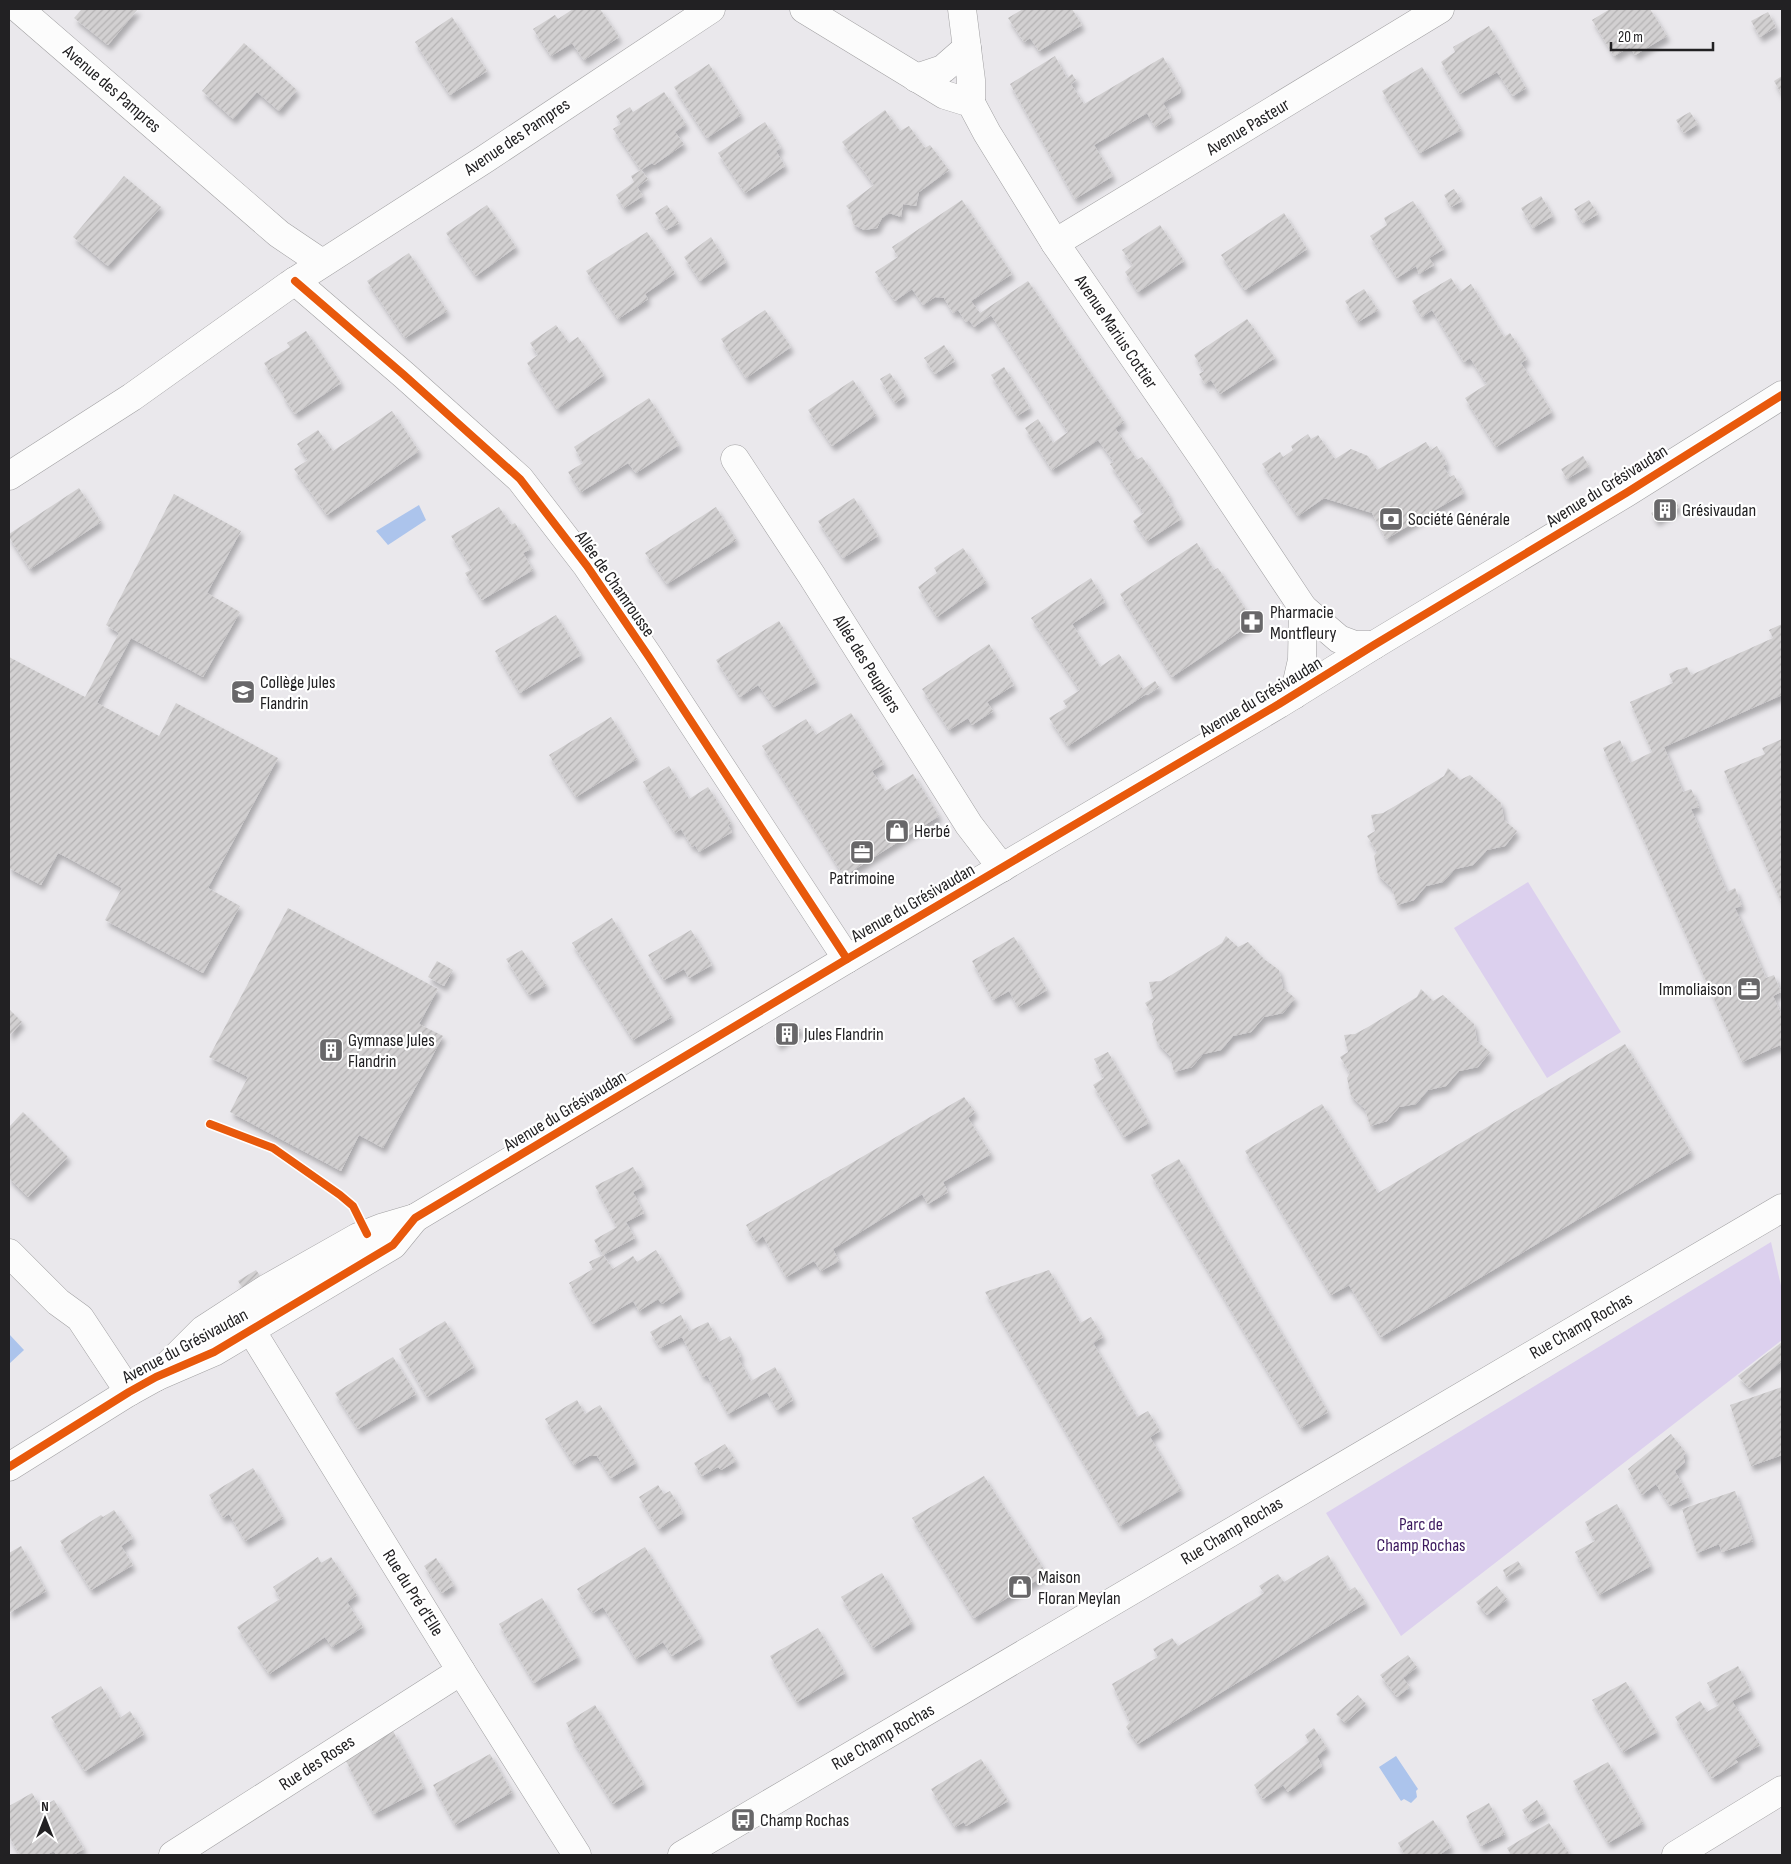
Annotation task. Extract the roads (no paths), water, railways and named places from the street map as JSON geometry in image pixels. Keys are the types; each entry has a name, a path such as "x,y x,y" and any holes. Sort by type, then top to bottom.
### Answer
{"street":[{"name":"Avenue des Pampres","path":"19,9 279,234 322,263"},
{"name":"Avenue des Pampres","path":"9,476 132,397 322,263 485,159 711,9"},
{"path":"804,9 945,95 971,103 971,80 962,9"},
{"name":"Avenue Pasteur","path":"1055,243 1440,9"},
{"path":"916,78 943,69 967,48"},
{"name":"Avenue Marius Cottier","path":"971,103 987,133 1055,243 1303,608 1339,639 1355,645 1374,645"},
{"name":"Allée de Chamrousse","path":"295,281 520,479 587,566 632,632 847,960"},
{"name":"Avenue du Grésivaudan","path":"156,1377 204,1330 266,1289 358,1237 415,1218 1294,695 1626,493 1782,395"},
{"name":"Allée des Peupliers","path":"735,459 812,576 969,825 1002,868"},
{"path":"1294,695 1302,660 1303,608"},
{"name":"Rue Champ Rochas","path":"682,1855 1782,1208"},
{"name":"Avenue du Grésivaudan","path":"9,1467 129,1392 156,1377 214,1352 393,1245 415,1218"},
{"path":"9,1253 58,1302 80,1318 129,1392"},
{"name":"Rue du Pré d'Elle","path":"251,1330 577,1855"},
{"name":"Rue des Roses","path":"173,1855 461,1671"},
{"path":"1676,1855 1782,1790"}],"water":[{"path":"419,505 426,520 388,545 376,531"},
{"path":"9,1334 24,1350 9,1364"},
{"path":"1396,1756 1418,1789 1416,1791 1417,1797 1411,1803 1404,1799 1401,1801 1379,1767"}],"place":[{"name":"Grésivaudan","path":"1665,510"},
{"name":"Société Générale","path":"1391,519"},
{"name":"Pharmacie Montfleury","path":"1252,622"},
{"name":"Collège Jules Flandrin","path":"243,692"},
{"name":"Herbé","path":"897,831"},
{"name":"Patrimoine","path":"862,852"},
{"name":"Immoliaison","path":"1749,989"},
{"name":"Jules Flandrin","path":"787,1034"},
{"name":"Gymnase Jules Flandrin","path":"331,1050"},
{"name":"Maison Floran Meylan","path":"1020,1587"},
{"name":"Champ Rochas","path":"743,1820"}],"park label":[{"name":"Parc de Champ Rochas","path":"1421,1534"}]}
